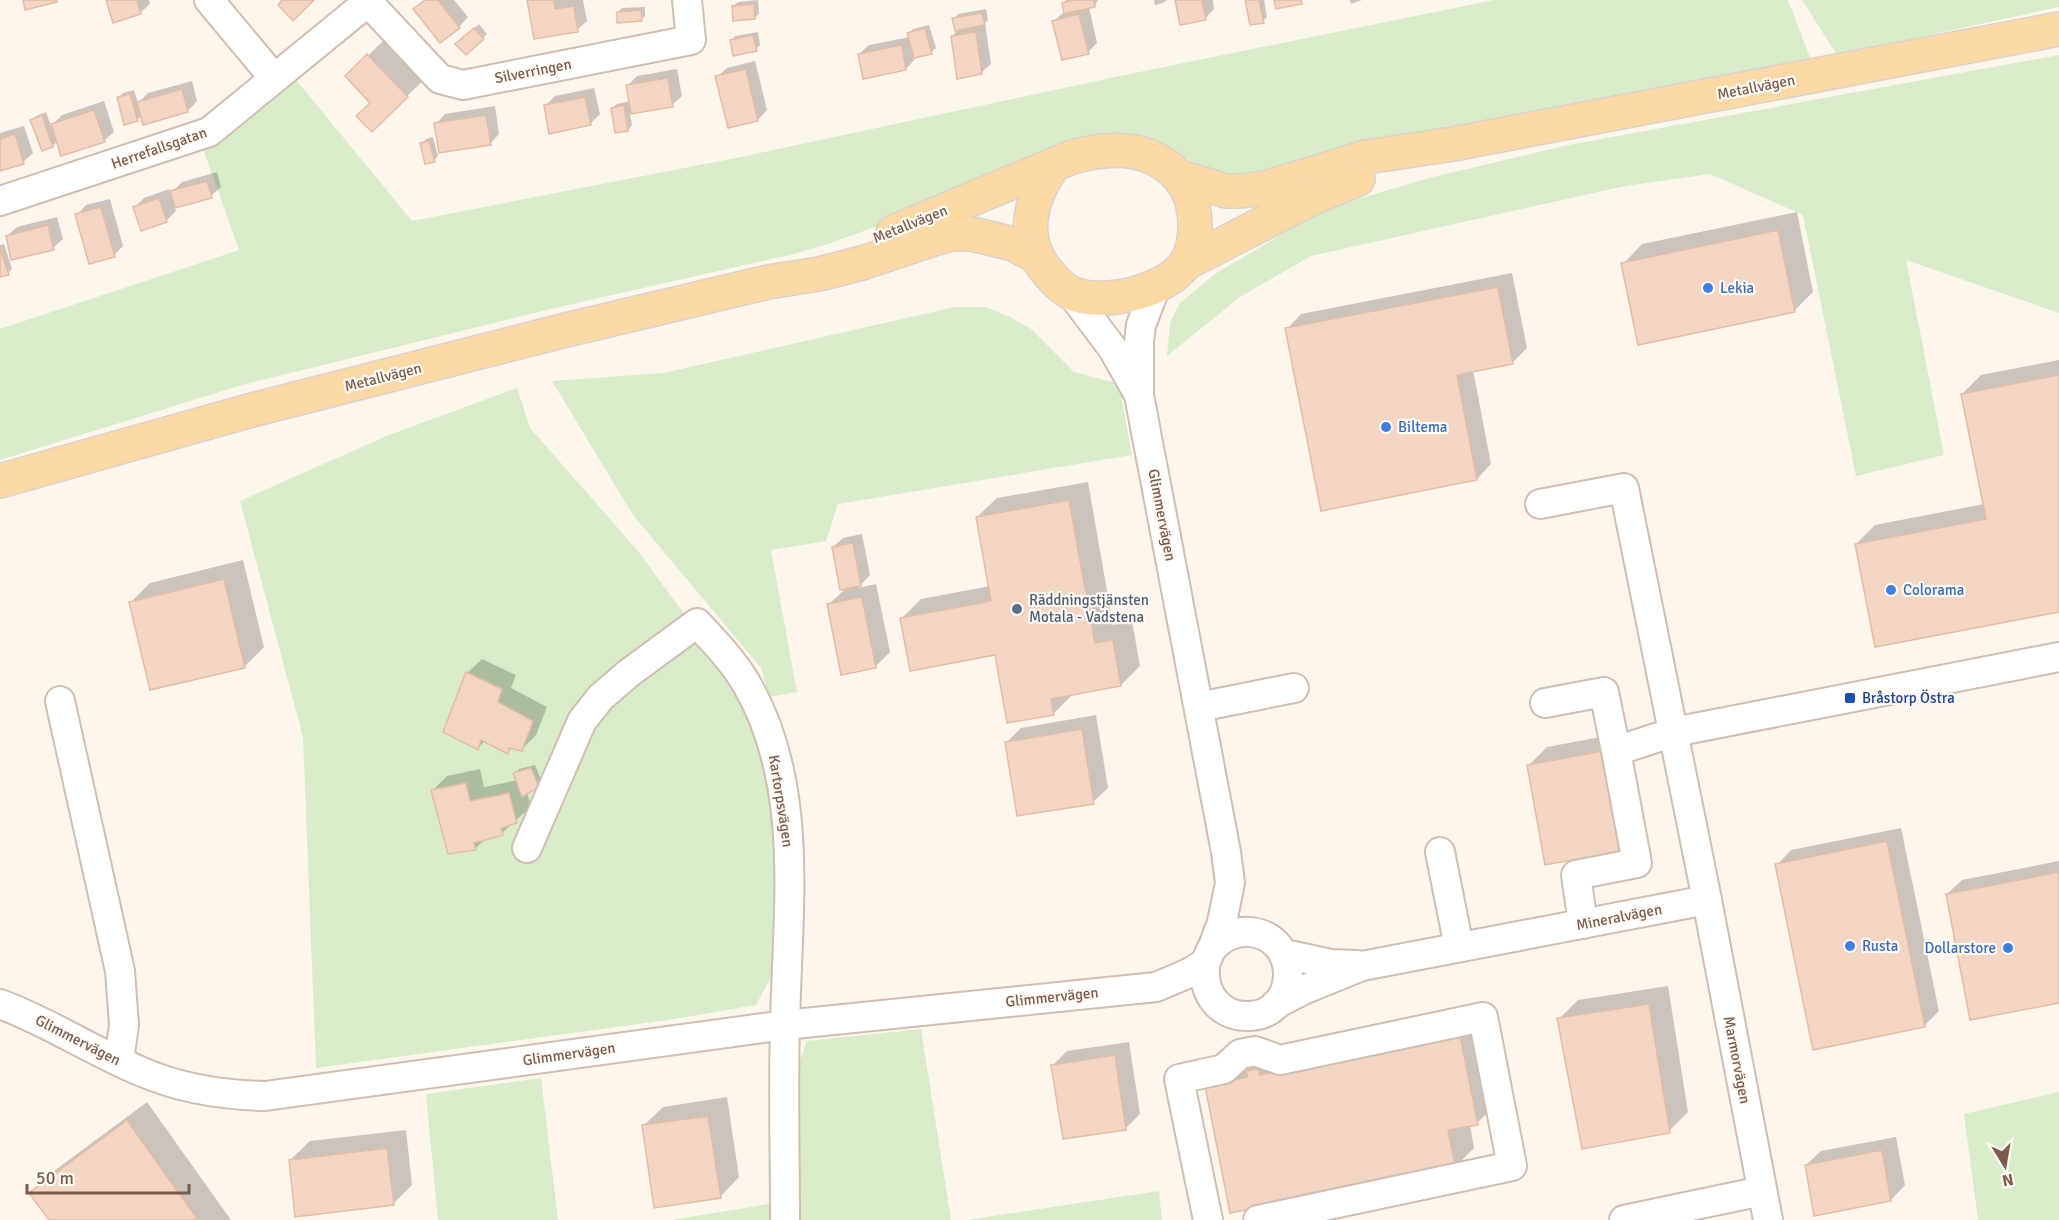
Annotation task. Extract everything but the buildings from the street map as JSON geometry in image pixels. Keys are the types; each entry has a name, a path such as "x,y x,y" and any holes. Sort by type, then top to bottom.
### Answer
{"main road":[{"name":"Metallvägen","path":"1180,177 1226,191 1265,188 1366,157 1452,144 2059,29"},
{"name":"Metallvägen","path":"1186,263 1312,198 1452,144"},
{"path":"1111,149 1132,151 1149,156 1166,165 1180,177 1188,191 1195,218 1195,234 1186,263 1176,273 1156,286 1124,296 1086,297 1071,293 1053,279 1036,256 1030,233 1032,209 1042,182 1052,167 1072,157 1111,149"},
{"name":"Metallvägen","path":"768,282 1052,167"},
{"name":"Metallvägen","path":"0,481 252,410 554,333 768,282 862,263 952,234 972,234 995,239 1013,244 1036,256"}],"street":[{"path":"209,0 274,78"},
{"name":"Silverringen","path":"274,78 367,1 440,80 463,85 691,40 687,0"},
{"name":"Herrefallsgatan","path":"0,201 209,132 274,78"},
{"name":"Glimmervägen","path":"1156,286 1141,325 1139,395 1199,706 1230,883 1222,922 1209,955 1204,979 1210,997 1218,1005 1238,1016 1250,1016"},
{"name":"Glimmervägen","path":"1071,293 1113,349 1139,395"},
{"path":"1540,504 1624,488 1707,900"},
{"name":"Kartorpsvägen","path":"527,848 582,721 601,697 629,673 697,623 719,645 745,681 756,701 766,725 780,778 789,849 785,1025 785,1220"},
{"path":"1616,751 1674,732 2059,657"},
{"path":"1199,706 1294,688"},
{"path":"1545,703 1604,692 1637,863 1576,875 1583,924"},
{"path":"60,701 83,813 120,971 124,1025 118,1060"},
{"path":"1440,852 1459,948"},
{"name":"Glimmervägen","path":"1230,883 1246,914 1260,934"},
{"name":"Mineralvägen","path":"1276,1004 1362,966 1707,900"},
{"name":"Marmorvägen","path":"1707,900 1768,1220"},
{"name":"Glimmervägen","path":"1156,987 1186,974 1209,955 1219,941 1239,932 1250,931 1260,934 1270,939 1284,954"},
{"path":"1255,1051 1250,1016 1260,1014 1276,1004 1283,995 1289,975 1284,954"},
{"name":"Mineralvägen","path":"1284,954 1331,964 1362,966"},
{"name":"Glimmervägen","path":"0,1004 29,1014 140,1071 187,1086 219,1092 265,1095 785,1025 1156,987 1210,997"},
{"path":"1208,1220 1179,1079 1224,1069 1240,1054 1255,1051 1280,1060 1483,1017 1512,1166 1258,1220"},
{"path":"1624,1220 1762,1191"}],"green space":[{"path":"1494,0 1788,0 1812,63 1747,71 1412,136 1252,180 1220,176 1154,142 935,205 828,244 790,255 559,307 242,385 0,460 0,329 239,250 201,143 288,70 412,221 741,157 1120,76"},
{"path":"1802,0 2059,0 2059,7 1837,55"},
{"path":"2059,55 2059,313 1906,260 1944,455 1856,476 1803,215 1710,174 1625,186 1311,256 1240,297 1167,356 1170,323 1180,303 1215,274 1324,209 1429,178 1568,145"},
{"path":"955,307 985,307 1010,317 1031,329 1074,372 1119,384 1132,455 838,504 826,541 771,550 797,692 769,697 761,668 633,515 552,381 664,373"},
{"path":"517,388 530,428 638,551 696,630 752,715 758,733 777,838 771,977 756,1005 668,1020 316,1068 303,737 240,501 389,435"},
{"path":"921,1029 951,1220 786,1220 782,1109 807,1041"},
{"path":"541,1078 558,1220 438,1220 426,1094"},
{"path":"2059,1092 2059,1220 1978,1220 1964,1114"},
{"path":"1159,1191 1162,1220 967,1220"},
{"path":"770,1204 771,1220 671,1220"}],"place":[{"name":"Lekia","path":"1708,288"},
{"name":"Biltema","path":"1386,427"},
{"name":"Colorama","path":"1891,590"},
{"name":"Räddningstjänsten Motala - Vadstena","path":"1017,609"},
{"name":"Bråstorp Östra","path":"1850,698"},
{"name":"Rusta","path":"1850,946"},
{"name":"Dollarstore","path":"2008,948"}]}
